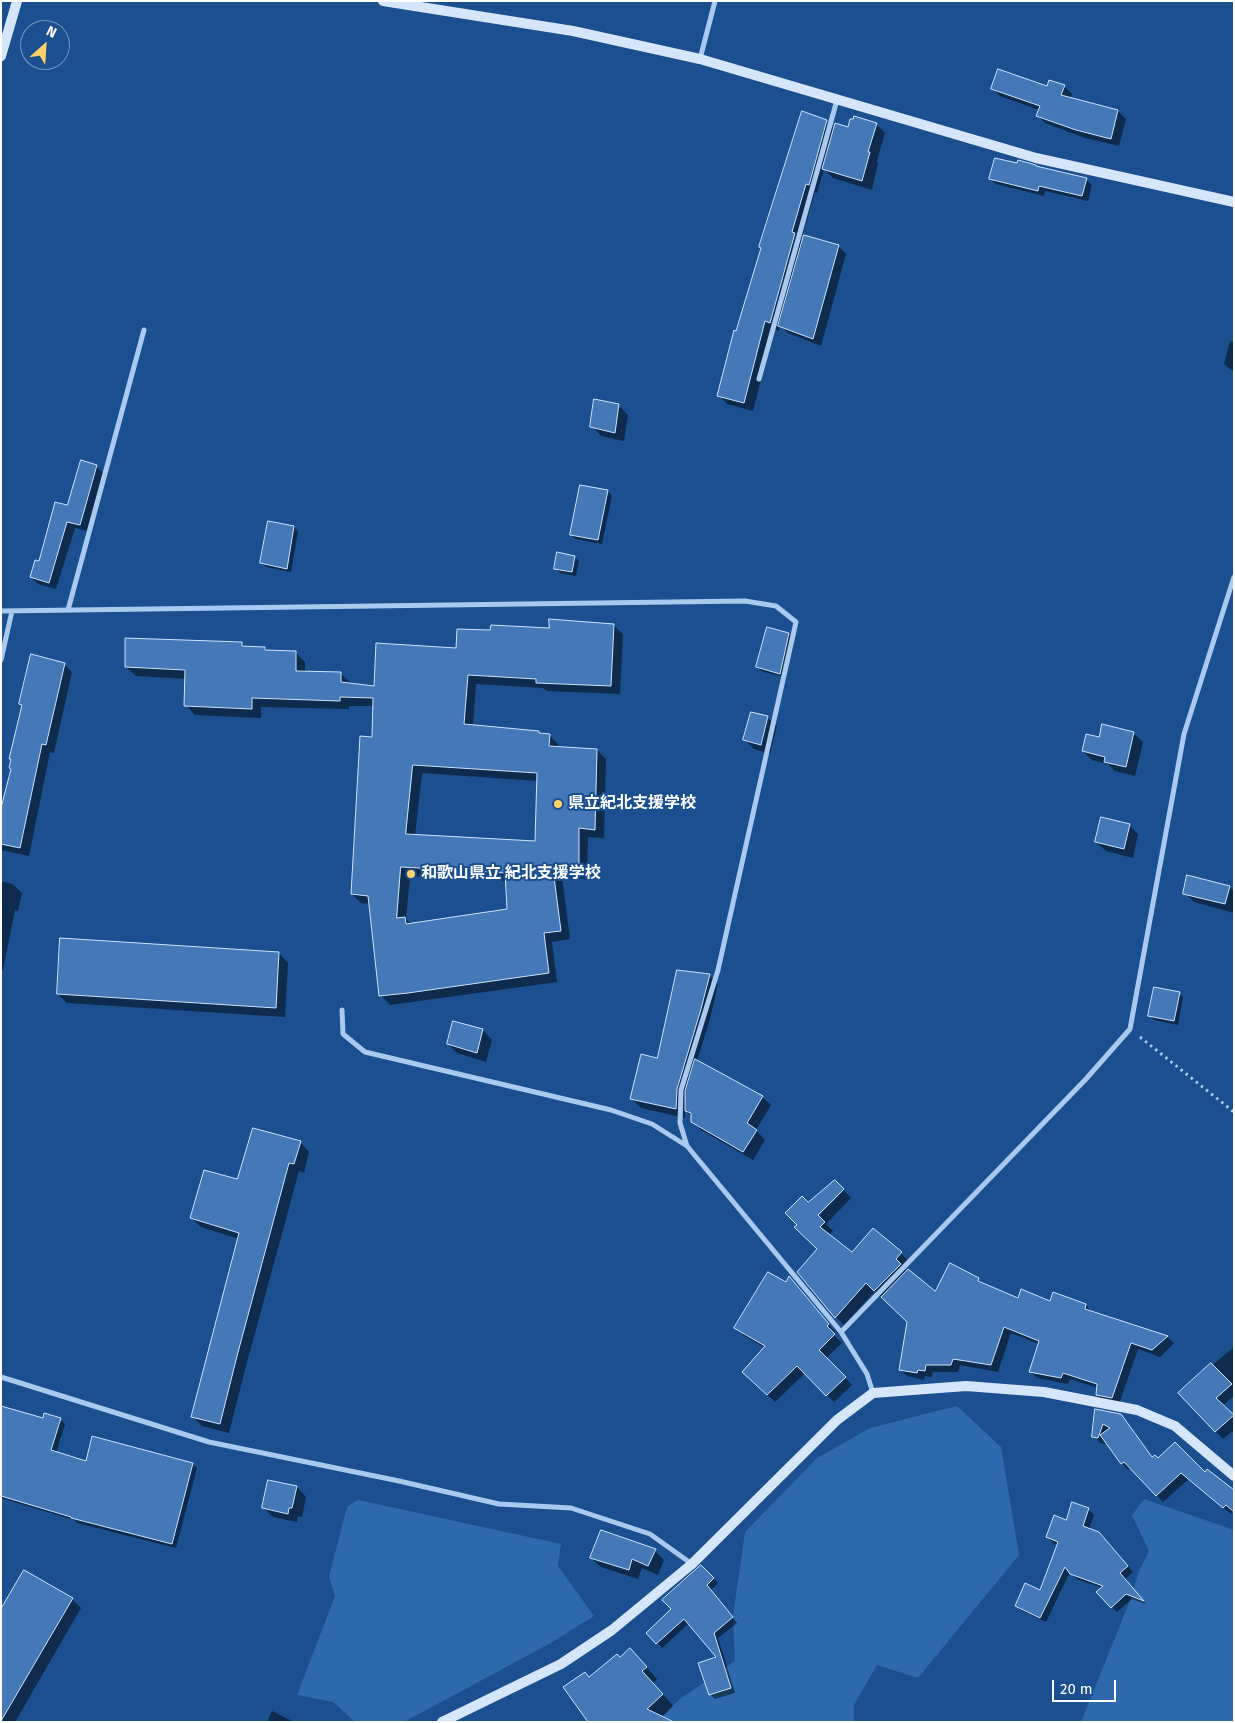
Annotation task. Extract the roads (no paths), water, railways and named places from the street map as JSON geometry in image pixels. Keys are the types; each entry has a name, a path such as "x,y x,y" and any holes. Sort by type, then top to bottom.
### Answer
{"street":[{"path":"1,56 17,1"},
{"path":"383,1 573,31 700,59 1036,158 1234,202"},
{"path":"700,59 715,1"},
{"path":"759,379 837,100"},
{"path":"68,610 144,330"},
{"path":"840,1332 1086,1080 1130,1029 1184,734 1234,577"},
{"path":"1,611 745,600 776,606 796,622 718,970 681,1090 680,1123 687,1146"},
{"path":"1,660 12,611"},
{"path":"342,1010 343,1034 365,1052 610,1110 652,1124 687,1146 840,1332 867,1374 873,1393"},
{"path":"1,1377 209,1442 399,1480 499,1504 571,1508 650,1534 692,1564"},
{"path":"442,1722 561,1664 612,1630 692,1564 837,1420 873,1393 966,1386 1044,1392 1137,1410 1175,1426 1234,1476"}],"place":[{"name":"県立紀北支援学校","path":"558,804"},
{"name":"和歌山県立 紀北支援学校","path":"411,874"}]}
